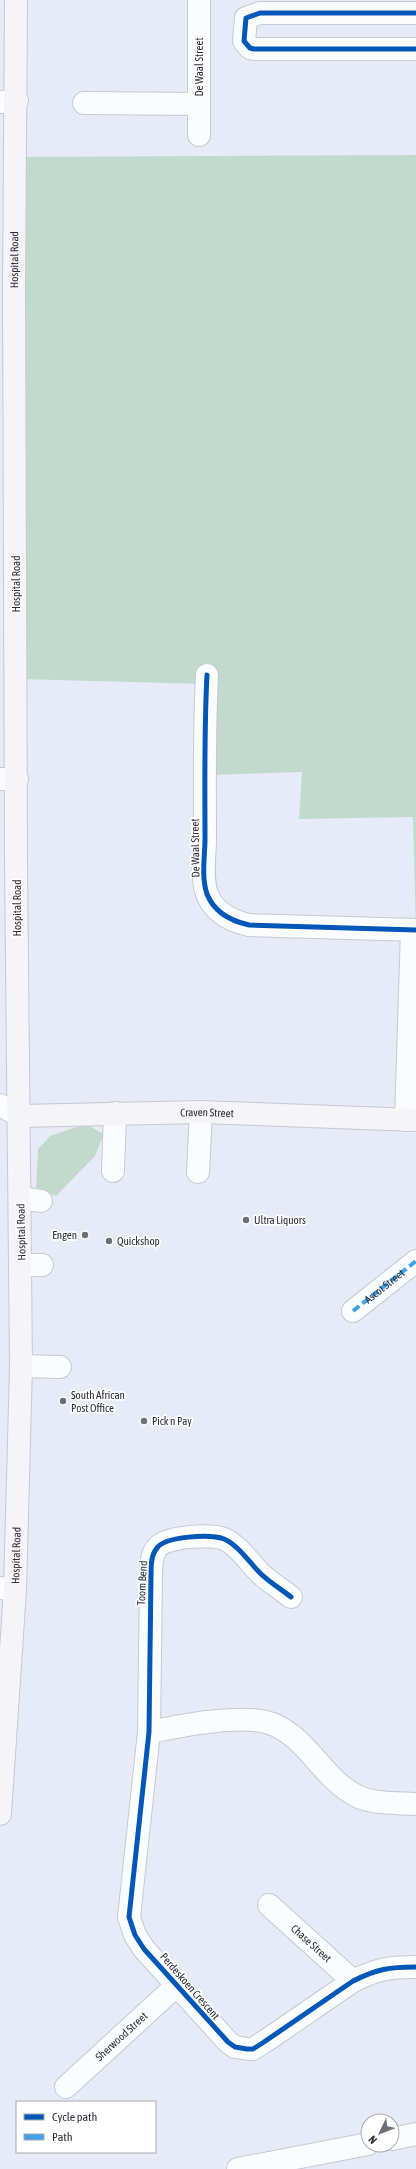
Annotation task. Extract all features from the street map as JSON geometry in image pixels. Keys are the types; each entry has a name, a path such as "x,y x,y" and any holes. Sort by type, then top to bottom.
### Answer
{"main road":[{"name":"Hospital Road","path":"0,1814 7,1589 21,1366 31,1265 31,1200 20,1116 8,779 8,416 14,284 8,102 16,0"},
{"name":"Craven Street","path":"20,1116 201,1112 411,1120"}],"street":[{"name":"De Waal Street","path":"199,0 199,135"},
{"path":"409,9 260,13 246,18 244,41 250,48 254,49 416,49"},
{"path":"84,103 199,104"},
{"name":"De Waal Street","path":"207,675 204,721 204,861 206,892 213,905 232,921 249,925 414,930"},
{"path":"411,1120 414,930"},
{"path":"0,1105 20,1116"},
{"path":"198,1172 201,1112"},
{"path":"113,1171 114,1113"},
{"name":"Ascot Street","path":"353,1311 416,1261"},
{"path":"21,1366 60,1367"},
{"name":"Toom Bend","path":"149,1732 151,1574 154,1553 157,1547 164,1541 173,1539 210,1537 225,1539 241,1552 261,1573 291,1597"},
{"path":"149,1732 199,1721 253,1720 274,1724 306,1746 328,1774 344,1789 360,1797 382,1802 416,1804"},
{"name":"Perdeskoen Crescent","path":"149,1732 129,1917 135,1935 144,1949 228,2042 235,2046 253,2049 353,1981 384,1968 416,1967"},
{"name":"Chase Street","path":"269,1905 353,1981"},
{"name":"Sherwood Street","path":"66,2087 176,1986"},
{"path":"400,2137 416,2134"},
{"path":"238,2169 271,2166 360,2146"}],"green space":[{"path":"416,155 416,933 413,817 299,819 302,772 209,775 206,684 18,679 15,157"},
{"path":"85,1124 104,1134 95,1156 56,1196 36,1190 38,1149 50,1136"}],"marked path":[{"path":"353,1311 416,1261"}],"cycle path":[{"path":"416,13 260,13 246,18 244,41 250,48 254,49 416,49"},
{"path":"207,675 204,881 207,894 214,906 224,915 249,925 416,930"},
{"path":"291,1597 256,1569 239,1549 224,1539 218,1537 199,1536 169,1541 157,1548 154,1554 151,1568 149,1732 129,1917 135,1935 144,1949 228,2042 235,2047 247,2049 253,2049 264,2042 353,1981 383,1970 416,1967"}],"place":[{"name":"Ultra Liquors","path":"246,1220"},
{"name":"Engen","path":"85,1235"},
{"name":"Quickshop","path":"109,1241"},
{"name":"South African Post Office","path":"63,1401"},
{"name":"Pick n Pay","path":"144,1421"}]}
